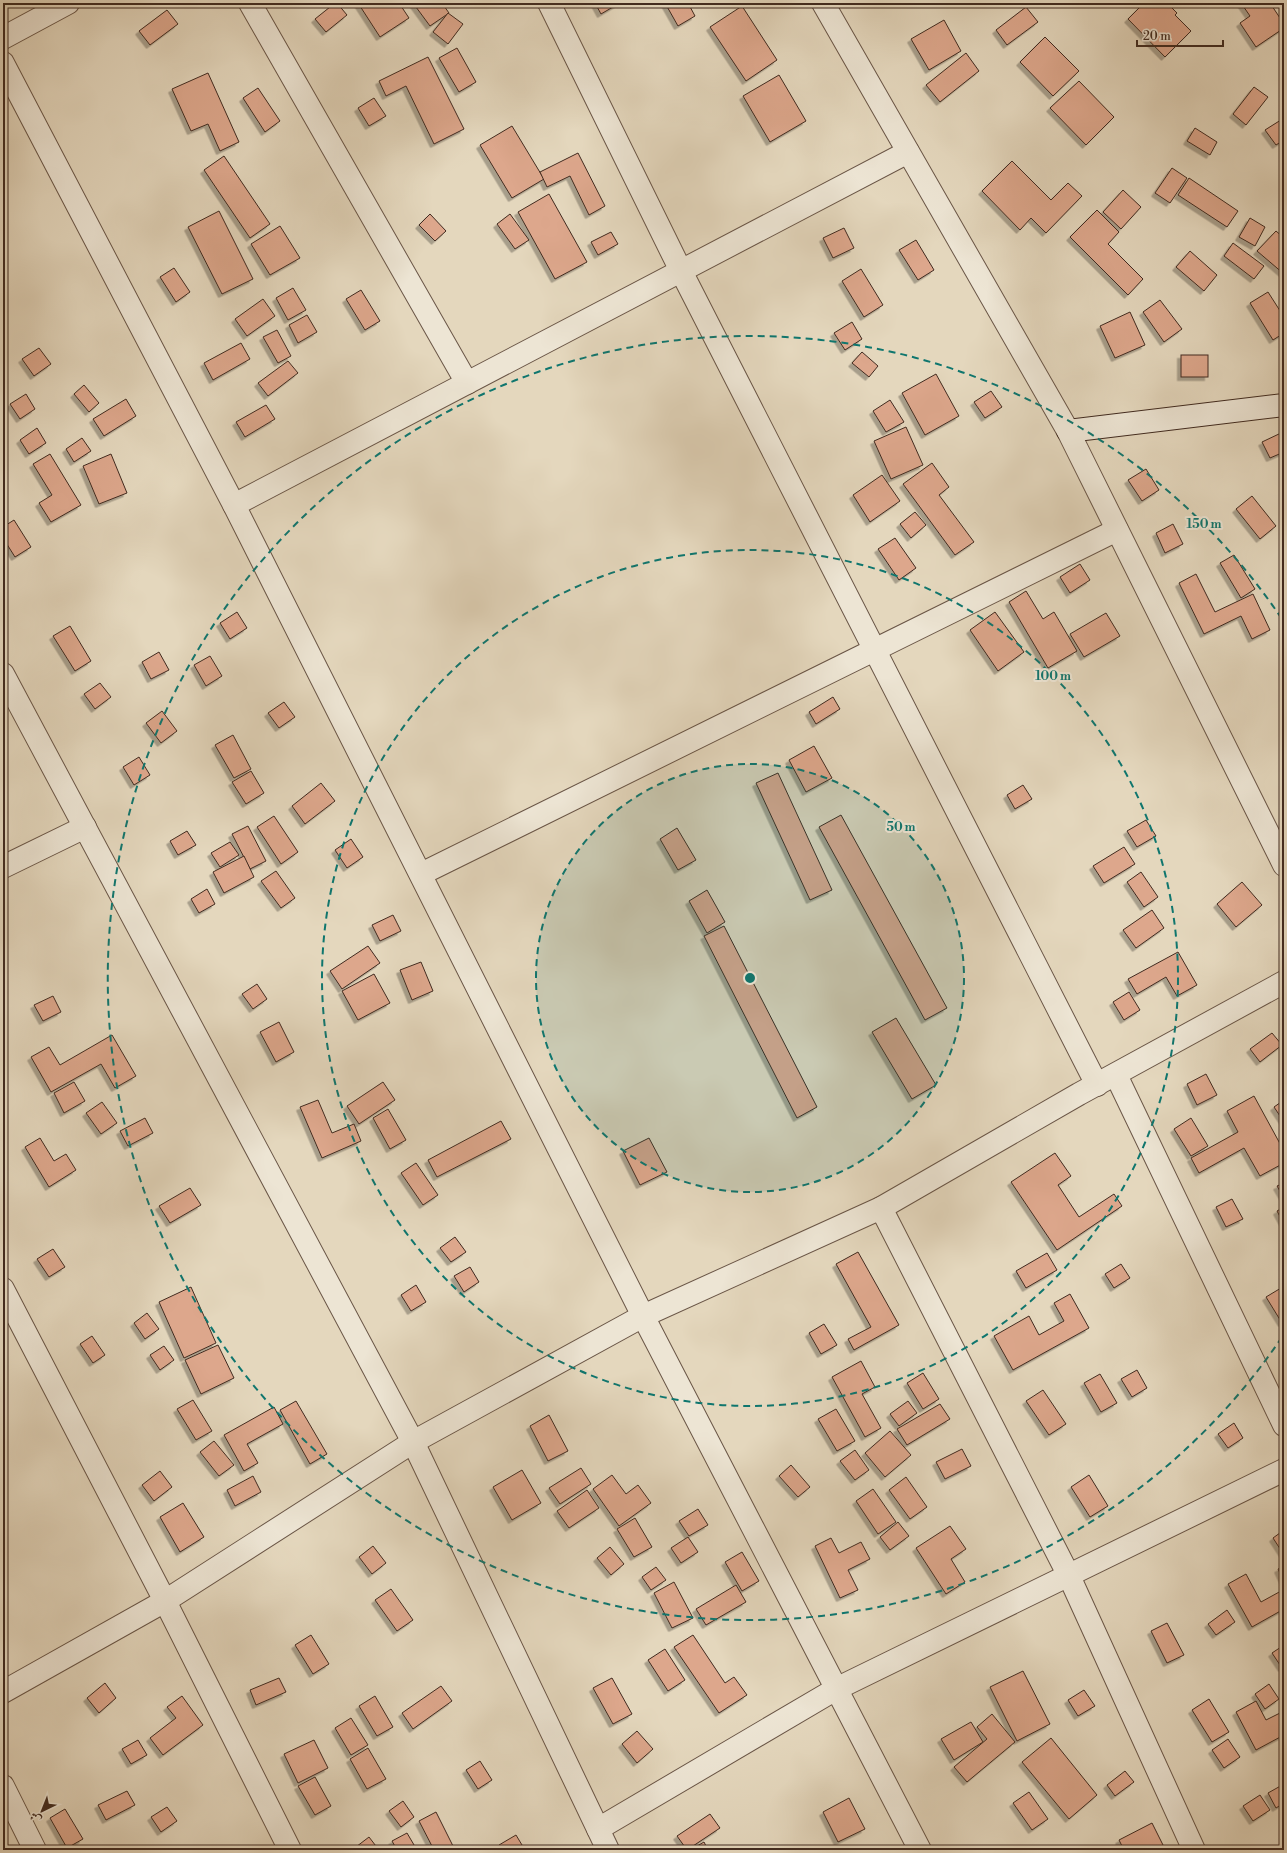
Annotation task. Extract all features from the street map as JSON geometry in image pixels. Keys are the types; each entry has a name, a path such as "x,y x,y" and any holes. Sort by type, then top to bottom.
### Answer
{"street":[{"path":"3,38 68,3"},
{"path":"250,3 467,382"},
{"path":"549,3 681,271 875,650 1107,1080 1284,1425"},
{"path":"823,3 1068,431 1284,865"},
{"path":"3,63 234,505 643,1316 920,1850"},
{"path":"234,505 908,152"},
{"path":"1068,431 1284,405"},
{"path":"421,874 1117,530"},
{"path":"3,674 413,1442 608,1850"},
{"path":"3,867 85,827"},
{"path":"3,1692 165,1601 413,1442 643,1316 882,1208 1107,1080 1284,982"},
{"path":"882,1208 1069,1576 1194,1850"},
{"path":"3,1289 165,1601 290,1850"},
{"path":"598,1829 836,1689 1284,1470"},
{"path":"3,1786 35,1850"}],"building":[{"path":"337,3 347,15 326,32 315,19"},
{"path":"358,3 399,3 409,18 380,37"},
{"path":"413,3 442,3 449,13 430,26"},
{"path":"595,3 618,3 618,4 601,14"},
{"path":"665,3 688,3 695,16 678,26"},
{"path":"1144,3 1167,3 1177,13 1175,15 1191,31 1165,57 1128,19"},
{"path":"1241,3 1270,3 1284,24 1284,28 1256,47 1240,23 1250,16"},
{"path":"742,6 777,60 746,81 710,27"},
{"path":"1026,7 1038,22 1007,45 996,30"},
{"path":"167,10 178,24 150,45 139,31"},
{"path":"448,13 463,24 448,44 433,32"},
{"path":"944,20 961,51 929,70 911,39"},
{"path":"1045,37 1079,71 1053,96 1020,62"},
{"path":"457,48 476,82 459,92 439,58"},
{"path":"966,53 979,71 940,102 926,85"},
{"path":"428,57 464,129 434,144 406,86 386,96 379,81"},
{"path":"208,73 239,142 220,151 208,124 191,131 172,89"},
{"path":"779,75 806,121 770,142 743,96"},
{"path":"1079,81 1114,117 1086,145 1050,108"},
{"path":"1254,87 1268,97 1246,125 1233,114"},
{"path":"258,88 280,121 265,132 243,98"},
{"path":"374,98 386,116 369,126 358,108"},
{"path":"1284,118 1284,140 1276,145 1265,130"},
{"path":"512,126 544,179 512,198 480,145"},
{"path":"1195,128 1217,142 1210,155 1187,141"},
{"path":"578,153 605,206 589,215 570,176 547,187 540,172"},
{"path":"224,156 270,224 250,238 204,170"},
{"path":"1012,161 1051,200 1068,183 1082,196 1046,233 1031,218 1020,230 982,191"},
{"path":"1172,168 1187,178 1170,203 1155,193"},
{"path":"1189,178 1238,211 1227,227 1178,195"},
{"path":"1123,190 1141,207 1121,229 1103,212"},
{"path":"549,194 587,262 555,279 518,212"},
{"path":"1097,210 1119,232 1108,244 1143,279 1128,295 1070,237"},
{"path":"219,211 253,279 222,294 188,227"},
{"path":"430,214 446,231 435,241 419,225"},
{"path":"510,214 529,240 515,249 497,224"},
{"path":"1250,218 1265,227 1255,246 1239,237"},
{"path":"280,226 300,258 270,275 251,244"},
{"path":"844,228 854,248 833,258 823,238"},
{"path":"1276,231 1284,238 1284,274 1257,251"},
{"path":"611,232 618,244 598,255 591,242"},
{"path":"916,240 934,270 918,280 899,250"},
{"path":"1233,243 1264,266 1254,279 1224,256"},
{"path":"1190,251 1217,275 1204,291 1176,267"},
{"path":"174,268 190,292 176,302 160,277"},
{"path":"861,269 883,305 864,317 842,281"},
{"path":"293,288 306,310 288,320 276,298"},
{"path":"361,290 380,321 365,330 346,299"},
{"path":"1268,292 1284,317 1284,333 1273,340 1250,303"},
{"path":"263,299 275,316 247,336 235,319"},
{"path":"1160,300 1182,329 1164,342 1143,312"},
{"path":"1130,312 1145,345 1115,358 1100,326"},
{"path":"307,315 317,332 298,343 289,325"},
{"path":"852,322 862,339 845,350 834,333"},
{"path":"277,330 291,356 278,363 263,337"},
{"path":"241,343 250,359 213,380 204,363"},
{"path":"39,348 51,364 34,376 22,359"},
{"path":"862,352 878,366 869,377 852,363"},
{"path":"1181,355 1208,355 1208,377 1181,377"},
{"path":"288,361 298,373 268,396 258,383"},
{"path":"936,374 959,416 925,435 902,393"},
{"path":"84,385 99,403 89,412 74,394"},
{"path":"991,391 1002,407 985,418 974,402"},
{"path":"26,394 35,409 20,419 10,404"},
{"path":"126,399 136,416 104,436 93,419"},
{"path":"890,400 904,422 886,432 873,411"},
{"path":"266,405 275,419 245,437 236,422"},
{"path":"906,427 923,465 891,479 874,441"},
{"path":"37,428 46,443 29,454 20,440"},
{"path":"1281,433 1284,440 1284,452 1270,458 1262,442"},
{"path":"82,438 91,451 74,462 66,449"},
{"path":"50,454 81,505 51,522 39,503 52,495 33,464"},
{"path":"111,454 127,493 99,504 83,466"},
{"path":"932,463 949,487 939,495 974,542 955,555 903,484"},
{"path":"1146,469 1159,490 1142,501 1128,480"},
{"path":"882,475 900,501 870,522 853,495"},
{"path":"1252,496 1276,526 1260,539 1236,509"},
{"path":"915,512 926,525 911,538 900,524"},
{"path":"14,520 31,547 15,557 3,538 3,527"},
{"path":"1173,524 1183,544 1165,553 1156,533"},
{"path":"895,538 916,568 899,580 878,549"},
{"path":"1234,555 1255,589 1241,598 1220,563"},
{"path":"1080,564 1090,580 1070,593 1060,577"},
{"path":"1196,574 1215,612 1253,594 1270,630 1252,639 1241,616 1204,634 1179,583"},
{"path":"1026,591 1043,619 1054,612 1077,651 1048,668 1009,602"},
{"path":"237,612 247,628 230,639 220,623"},
{"path":"995,612 1024,652 998,671 970,630"},
{"path":"1106,613 1120,636 1084,657 1070,634"},
{"path":"70,626 91,661 75,671 53,636"},
{"path":"159,652 169,670 151,679 142,662"},
{"path":"210,656 222,676 206,686 194,665"},
{"path":"100,683 111,697 95,709 84,694"},
{"path":"833,697 840,709 816,724 809,712"},
{"path":"284,702 295,717 279,728 268,713"},
{"path":"162,711 177,731 161,743 146,723"},
{"path":"233,735 251,769 234,778 215,745"},
{"path":"814,746 832,778 806,792 789,760"},
{"path":"139,757 150,775 134,785 123,767"},
{"path":"251,771 264,793 246,804 232,782"},
{"path":"778,773 832,890 810,900 756,783"},
{"path":"321,783 335,801 305,824 292,806"},
{"path":"1023,785 1032,799 1015,809 1007,795"},
{"path":"841,815 947,1008 925,1020 819,827"},
{"path":"274,816 298,852 281,864 257,827"},
{"path":"1146,820 1156,836 1137,847 1127,831"},
{"path":"248,826 266,861 250,869 232,834"},
{"path":"677,828 696,860 678,870 660,839"},
{"path":"187,831 196,845 178,855 170,841"},
{"path":"351,839 363,857 347,868 335,850"},
{"path":"230,842 239,855 220,867 211,853"},
{"path":"1124,847 1135,864 1104,883 1093,866"},
{"path":"244,856 254,877 224,893 213,872"},
{"path":"276,871 295,898 281,908 261,881"},
{"path":"1141,872 1158,897 1144,907 1127,882"},
{"path":"1242,882 1262,905 1236,927 1217,904"},
{"path":"207,889 215,904 199,913 191,899"},
{"path":"707,890 725,922 707,933 689,901"},
{"path":"1152,910 1164,928 1136,948 1123,930"},
{"path":"393,915 401,931 380,941 372,925"},
{"path":"724,926 817,1107 797,1118 704,936"},
{"path":"368,946 380,963 342,989 330,971"},
{"path":"1178,952 1197,985 1177,996 1166,977 1137,994 1128,979"},
{"path":"421,962 433,991 412,1000 400,970"},
{"path":"374,974 390,1003 358,1020 342,991"},
{"path":"257,984 267,999 253,1009 242,994"},
{"path":"1129,992 1140,1010 1124,1020 1113,1002"},
{"path":"53,996 61,1012 43,1021 34,1005"},
{"path":"896,1018 936,1085 912,1099 872,1032"},
{"path":"279,1022 294,1052 276,1062 260,1032"},
{"path":"1272,1033 1282,1045 1260,1062 1250,1049"},
{"path":"112,1035 136,1076 115,1088 101,1064 51,1092 31,1057 49,1047 60,1065"},
{"path":"1206,1074 1217,1095 1197,1105 1187,1084"},
{"path":"74,1082 85,1101 64,1113 54,1093"},
{"path":"383,1082 395,1100 359,1124 347,1106"},
{"path":"1254,1096 1284,1151 1284,1163 1260,1176 1244,1148 1199,1173 1191,1158 1238,1132 1227,1111"},
{"path":"318,1100 332,1133 354,1124 361,1141 322,1158 300,1107"},
{"path":"1284,1100 1284,1122 1274,1107"},
{"path":"102,1102 117,1123 101,1134 86,1113"},
{"path":"388,1109 406,1140 390,1149 373,1118"},
{"path":"145,1118 153,1133 128,1146 120,1131"},
{"path":"1191,1118 1208,1146 1191,1156 1174,1129"},
{"path":"501,1121 511,1139 437,1177 428,1160"},
{"path":"40,1138 54,1161 66,1154 76,1170 49,1187 25,1147"},
{"path":"649,1138 667,1172 640,1185 623,1151"},
{"path":"1055,1153 1071,1176 1058,1185 1079,1217 1114,1194 1122,1206 1057,1250 1011,1182"},
{"path":"416,1163 438,1195 423,1205 401,1173"},
{"path":"1284,1183 1284,1198 1277,1186"},
{"path":"190,1188 201,1205 170,1223 159,1206"},
{"path":"1232,1199 1243,1219 1226,1227 1216,1207"},
{"path":"1284,1207 1284,1224 1277,1211"},
{"path":"455,1237 466,1252 451,1262 440,1248"},
{"path":"53,1249 65,1267 49,1277 37,1259"},
{"path":"858,1252 899,1325 854,1350 848,1339 871,1327 836,1264"},
{"path":"1047,1253 1057,1270 1026,1288 1016,1271"},
{"path":"1121,1264 1130,1278 1114,1288 1105,1274"},
{"path":"470,1267 479,1282 464,1292 454,1276"},
{"path":"416,1285 426,1302 411,1311 401,1295"},
{"path":"191,1287 216,1343 184,1358 159,1302"},
{"path":"1281,1288 1284,1293 1284,1322 1282,1323 1266,1297"},
{"path":"1070,1294 1089,1328 1013,1370 994,1336 1029,1316 1039,1335 1064,1321 1054,1303"},
{"path":"147,1313 159,1329 145,1339 134,1323"},
{"path":"824,1324 837,1345 821,1354 809,1333"},
{"path":"92,1336 105,1355 93,1363 80,1344"},
{"path":"218,1345 234,1378 201,1394 185,1360"},
{"path":"164,1346 174,1360 160,1370 150,1355"},
{"path":"861,1361 875,1387 862,1394 881,1428 865,1437 832,1377"},
{"path":"1137,1370 1147,1388 1132,1397 1121,1379"},
{"path":"923,1373 939,1399 923,1409 907,1383"},
{"path":"1100,1374 1117,1403 1101,1412 1084,1383"},
{"path":"1043,1390 1066,1424 1049,1435 1026,1401"},
{"path":"193,1400 212,1431 196,1440 177,1409"},
{"path":"296,1401 327,1454 310,1464 280,1410"},
{"path":"908,1401 917,1413 899,1426 890,1414"},
{"path":"940,1404 950,1419 907,1445 897,1429"},
{"path":"274,1407 283,1424 247,1444 258,1463 244,1471 224,1435"},
{"path":"836,1409 855,1441 837,1451 818,1419"},
{"path":"549,1415 568,1451 548,1461 530,1426"},
{"path":"1234,1423 1243,1438 1228,1448 1218,1434"},
{"path":"890,1431 911,1455 885,1477 865,1453"},
{"path":"214,1441 234,1465 219,1476 200,1452"},
{"path":"962,1449 971,1466 945,1479 936,1462"},
{"path":"855,1450 869,1470 855,1480 840,1461"},
{"path":"791,1465 810,1487 798,1497 779,1476"},
{"path":"581,1468 591,1484 560,1504 549,1488"},
{"path":"522,1470 541,1503 512,1520 493,1487"},
{"path":"160,1471 172,1487 154,1501 142,1485"},
{"path":"612,1475 626,1494 638,1485 651,1503 619,1526 593,1489"},
{"path":"1089,1475 1108,1506 1090,1517 1071,1487"},
{"path":"253,1476 261,1492 235,1506 227,1490"},
{"path":"906,1477 927,1507 910,1519 889,1490"},
{"path":"873,1489 896,1522 878,1534 856,1501"},
{"path":"587,1490 599,1508 569,1528 557,1511"},
{"path":"183,1503 204,1537 180,1552 160,1517"},
{"path":"698,1509 708,1525 689,1536 679,1521"},
{"path":"635,1518 652,1547 634,1557 617,1529"},
{"path":"898,1522 909,1536 890,1550 880,1537"},
{"path":"950,1526 966,1549 951,1559 965,1582 946,1594 916,1548"},
{"path":"1284,1530 1284,1555 1273,1538"},
{"path":"688,1537 698,1552 681,1563 671,1548"},
{"path":"831,1538 839,1553 861,1542 870,1559 848,1570 858,1590 840,1598 815,1546"},
{"path":"373,1546 386,1563 372,1574 359,1557"},
{"path":"610,1547 624,1564 611,1575 597,1558"},
{"path":"742,1552 759,1581 742,1591 725,1562"},
{"path":"1284,1566 1284,1582 1278,1569"},
{"path":"656,1567 666,1580 651,1590 642,1577"},
{"path":"1246,1574 1261,1602 1281,1591 1284,1595 1284,1609 1252,1627 1228,1584"},
{"path":"674,1582 693,1618 672,1628 654,1593"},
{"path":"736,1585 746,1602 706,1625 696,1609"},
{"path":"391,1589 413,1620 397,1631 375,1600"},
{"path":"1227,1610 1235,1622 1216,1635 1208,1624"},
{"path":"1167,1623 1184,1655 1167,1663 1151,1631"},
{"path":"311,1635 329,1664 313,1674 295,1645"},
{"path":"693,1635 725,1683 734,1677 747,1695 719,1713 674,1647"},
{"path":"1284,1645 1284,1667 1282,1668 1272,1653"},
{"path":"665,1649 685,1680 668,1691 648,1660"},
{"path":"1023,1671 1050,1724 1017,1741 990,1687"},
{"path":"279,1678 286,1692 256,1705 250,1690"},
{"path":"612,1678 632,1714 613,1724 593,1688"},
{"path":"105,1683 116,1698 99,1713 87,1698"},
{"path":"1269,1684 1279,1699 1265,1709 1255,1694"},
{"path":"441,1686 452,1701 413,1729 402,1713"},
{"path":"1084,1690 1095,1706 1078,1716 1068,1700"},
{"path":"182,1696 203,1725 163,1755 150,1738 176,1718 167,1707"},
{"path":"375,1696 393,1727 377,1736 359,1706"},
{"path":"1209,1699 1229,1732 1212,1742 1192,1710"},
{"path":"1256,1701 1266,1720 1280,1713 1284,1721 1284,1735 1256,1750 1236,1712"},
{"path":"992,1714 1015,1742 967,1782 954,1767 987,1739 977,1727"},
{"path":"351,1718 368,1745 351,1755 335,1728"},
{"path":"971,1722 983,1742 954,1760 941,1739"},
{"path":"637,1731 653,1749 637,1763 622,1744"},
{"path":"1051,1738 1097,1795 1069,1819 1022,1762"},
{"path":"1228,1739 1240,1757 1224,1768 1212,1750"},
{"path":"138,1740 147,1755 131,1764 122,1749"},
{"path":"314,1740 328,1768 298,1783 284,1754"},
{"path":"368,1748 386,1779 367,1789 350,1759"},
{"path":"480,1761 492,1780 478,1789 466,1770"},
{"path":"1125,1771 1134,1782 1115,1796 1107,1785"},
{"path":"315,1777 331,1806 315,1815 298,1786"},
{"path":"1284,1784 1284,1803 1276,1808 1268,1793"},
{"path":"127,1791 135,1805 106,1820 98,1805"},
{"path":"1029,1792 1048,1819 1032,1830 1013,1803"},
{"path":"1260,1795 1270,1810 1253,1821 1243,1806"},
{"path":"849,1798 865,1829 838,1842 823,1812"},
{"path":"403,1801 414,1817 401,1827 389,1811"},
{"path":"167,1807 177,1821 161,1832 151,1817"},
{"path":"65,1809 83,1839 67,1848 50,1818"},
{"path":"436,1812 455,1850 434,1850 419,1821"},
{"path":"710,1814 720,1828 687,1850 677,1836"},
{"path":"1152,1823 1164,1847 1158,1850 1124,1850 1119,1840"},
{"path":"407,1833 417,1850 397,1850 392,1841"},
{"path":"516,1835 525,1850 502,1850 499,1845"},
{"path":"369,1837 379,1850 352,1850"},
{"path":"704,1842 708,1850 690,1850"}]}
